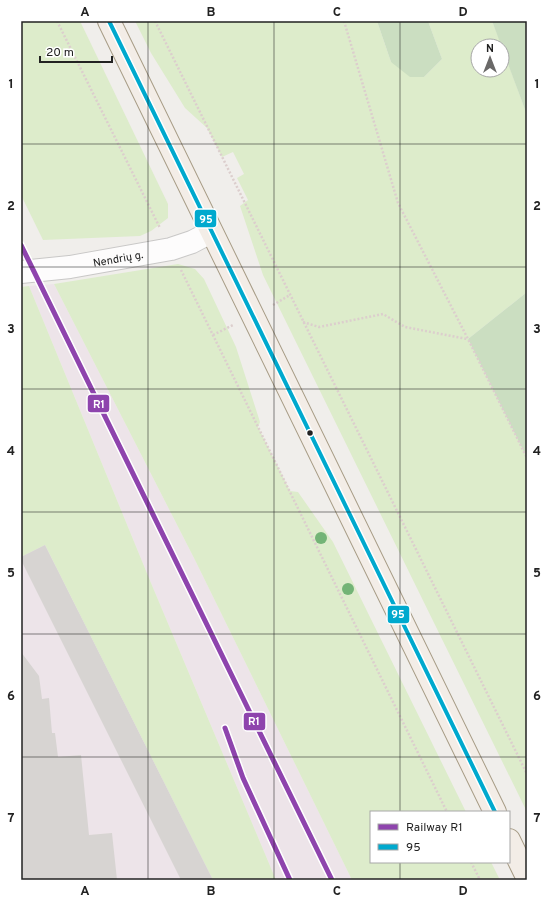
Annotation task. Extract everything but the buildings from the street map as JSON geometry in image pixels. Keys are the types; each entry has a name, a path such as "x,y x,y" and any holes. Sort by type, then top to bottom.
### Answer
{"main road":[{"path":"110,21 211,232 495,811"},
{"path":"510,842 527,877"}],"street":[{"name":"Nendrių g.","path":"21,272 70,267 171,249 192,242 211,232"}],"path":[{"path":"57,21 171,249 447,811"},
{"path":"155,21 527,774"},
{"path":"344,21 398,203 527,458"},
{"path":"303,322 319,328 383,314 405,328 468,339"},
{"path":"472,863 480,880"}],"shaded area":[{"path":"54,284 195,560 352,880 276,880 151,583 29,286"},
{"path":"45,545 213,880 21,880 21,557"}],"green space":[{"path":"21,21 80,21 168,204 168,218 151,231 140,236 43,240 21,195"},
{"path":"135,21 377,21 391,62 424,77 442,59 428,21 492,21 499,38 470,38 470,78 510,78 510,69 527,115 527,292 468,339 527,458 527,812 263,275 240,206 248,200 237,178 244,174 233,152 222,157 207,128 185,108 151,53"},
{"path":"377,21 428,21 442,59 424,77 410,77 391,62"},
{"path":"492,21 527,21 527,115 510,69 510,38 498,38"},
{"path":"178,264 195,269 204,279 236,347 260,422 258,427 290,491 298,492 333,542 466,811 370,811 370,863 492,863 500,880 352,880 195,560 54,284"},
{"path":"29,286 151,583 276,880 213,880 45,545 21,557 21,287"},
{"path":"527,292 527,458 468,339"}],"rail line":[{"name":"R1","path":"21,245 332,880"},
{"name":"R1","path":"225,728 243,778 290,880"}],"transit line":[{"name":"95","path":"109,21 495,811"}]}
